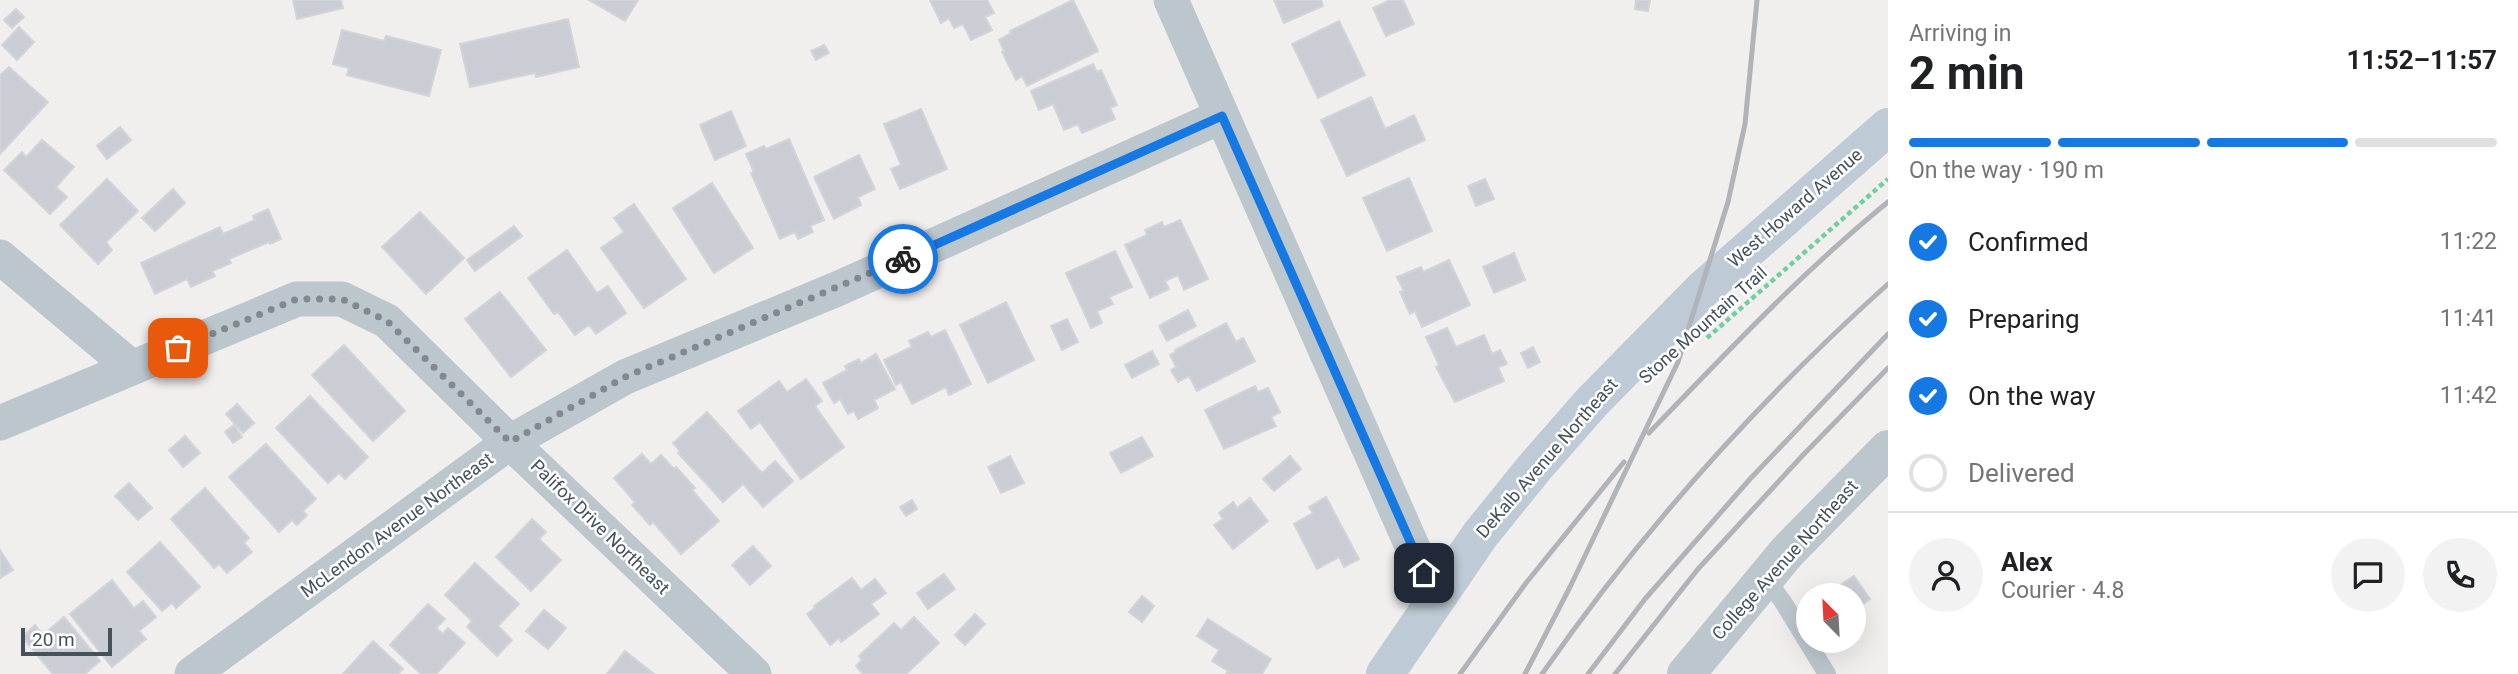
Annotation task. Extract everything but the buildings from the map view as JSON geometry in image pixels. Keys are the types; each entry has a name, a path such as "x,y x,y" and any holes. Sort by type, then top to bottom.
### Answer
{"main road":[{"name":"West Howard Avenue","path":"1702,290 1888,127"},
{"name":"DeKalb Avenue Northeast","path":"1385,674 1480,535 1543,458 1591,403 1702,290"}],"street":[{"path":"1171,0 1435,598"},
{"name":"McLendon Avenue Northeast","path":"192,674 510,442 625,377 837,289 1222,116"},
{"path":"0,257 131,368"},
{"name":"Palifox Drive Northeast","path":"0,423 297,299 342,299 387,321 754,674"},
{"name":"College Avenue Northeast","path":"1686,674 1765,577 1888,449"}],"lane":[{"path":"1765,577 1827,674"}],"path":[{"name":"Stone Mountain Trail","path":"1697,346 1888,179"}],"railway":[{"path":"1525,674 1678,362 1728,202 1745,124 1757,0"},
{"path":"1649,433 1795,285 1888,202"},
{"path":"1542,674 1620,569 1704,469 1793,374 1888,284"},
{"path":"1588,674 1645,599 1750,479 1888,334"},
{"path":"1615,674 1698,569 1888,368"},
{"path":"1460,674 1526,583 1624,462"}],"way so far":[{"path":"178,348 297,299 342,299 387,321 510,442 625,377 903,259"}],"route":[{"path":"903,259 1222,116 1424,573"}]}
